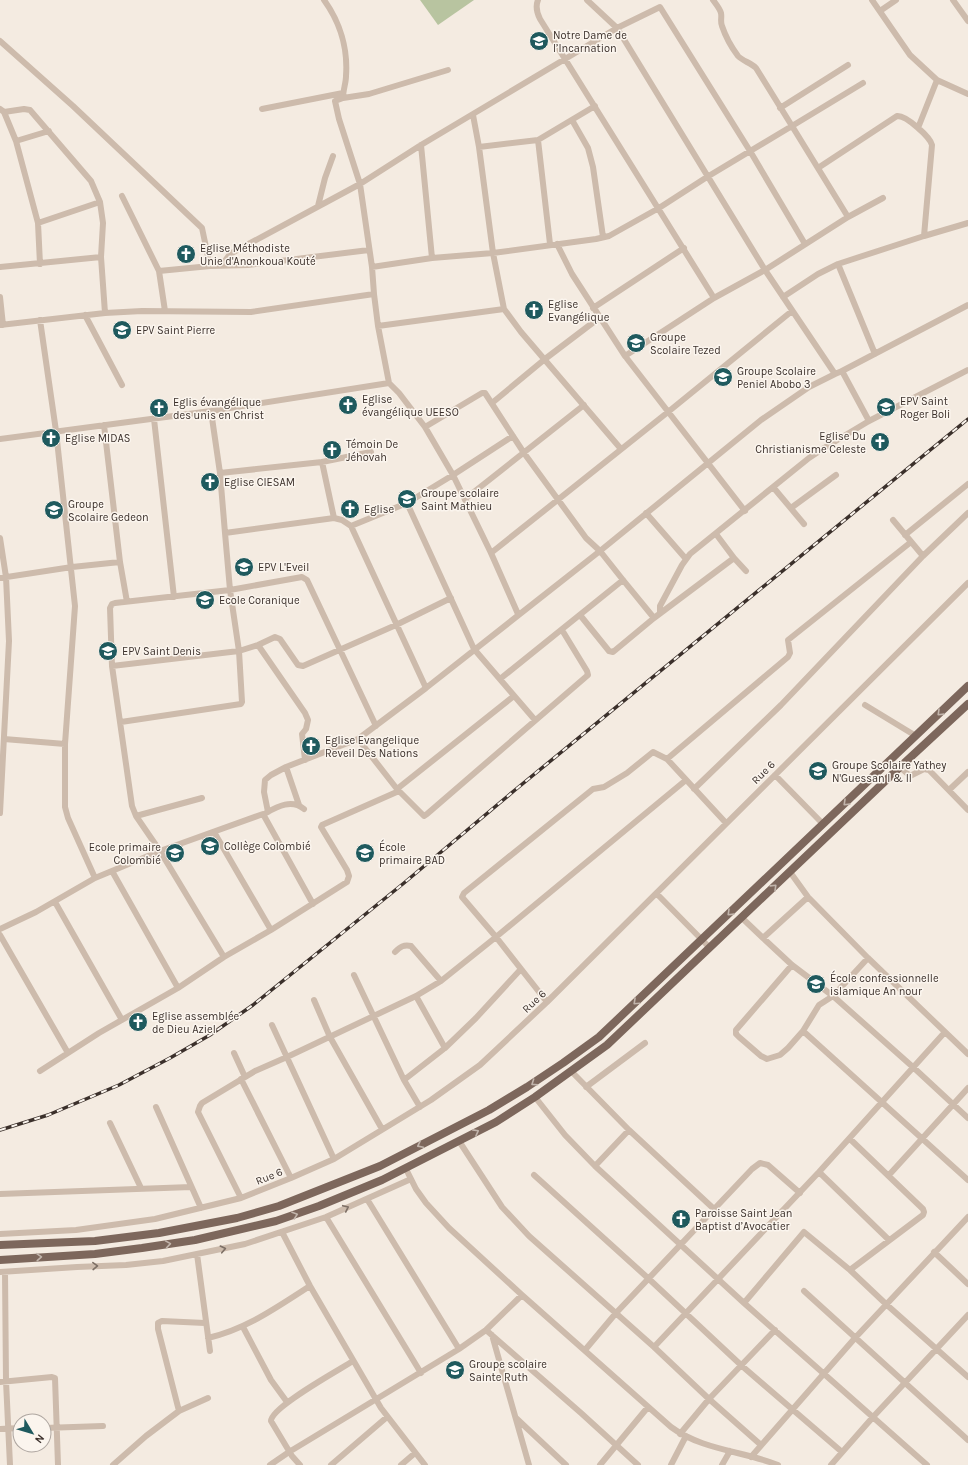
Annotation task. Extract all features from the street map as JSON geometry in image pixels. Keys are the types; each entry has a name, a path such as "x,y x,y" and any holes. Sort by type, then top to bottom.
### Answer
{"main road":[{"path":"0,1245 95,1241 145,1235 237,1218 295,1200 380,1166 489,1110 563,1064 599,1037 968,686"},
{"path":"0,1260 95,1254 134,1249 217,1235 276,1221 301,1213 382,1180 496,1122 536,1097 607,1045 968,704"}],"street":[{"path":"324,0 332,10 339,26 347,62 343,96 335,101 339,119 360,184 370,250 378,326 389,383 399,393 425,427 453,475 491,553 518,614"},
{"path":"538,0 537,13 714,298"},
{"path":"587,0 618,28 707,177 765,270 835,374"},
{"path":"713,0 722,15 720,21 722,28 736,52 743,60 752,64 756,68 848,217"},
{"path":"872,0 910,55 937,80 968,94"},
{"path":"880,11 896,0"},
{"path":"953,0 968,21"},
{"path":"222,265 230,254 360,184 421,145 618,28 660,7 663,9 750,151 805,244"},
{"path":"0,41 73,106 202,228 210,266"},
{"path":"780,108 848,65"},
{"path":"262,109 343,96 369,94 448,70"},
{"path":"918,128 937,80"},
{"path":"372,267 432,258 493,253 609,236 659,208 707,177 863,83"},
{"path":"479,147 538,140 595,106"},
{"path":"40,264 38,223 16,141 2,110 28,108 91,181 100,202 103,223 101,257 105,313"},
{"path":"473,115 479,147 493,253 504,309 521,332 621,449"},
{"path":"818,168 897,116 903,116 932,142 924,236"},
{"path":"572,120 585,141 593,167 603,237"},
{"path":"16,141 49,131"},
{"path":"538,140 554,244 599,318 625,356 745,511"},
{"path":"421,145 432,258"},
{"path":"318,206 325,178 333,156"},
{"path":"122,196 159,271 165,311"},
{"path":"625,356 714,298 765,270 848,217 883,198"},
{"path":"38,223 100,202"},
{"path":"783,297 818,274 838,264 968,223"},
{"path":"593,308 684,248"},
{"path":"159,271 222,265 248,265 370,250"},
{"path":"0,267 101,257"},
{"path":"838,264 875,354"},
{"path":"0,297 1,325 105,313 165,311 251,312 374,294"},
{"path":"313,904 265,813 265,780 286,767 358,739 376,726 600,551 707,462 789,399 809,387 968,305"},
{"path":"378,326 504,309"},
{"path":"491,553 792,311"},
{"path":"85,315 122,385"},
{"path":"492,403 545,359 599,318"},
{"path":"40,320 56,431 76,613 65,744 66,813 95,878"},
{"path":"660,613 660,606 686,559 773,487 810,458 837,440 869,421 968,370"},
{"path":"842,371 869,421"},
{"path":"0,439 210,411 389,383"},
{"path":"425,427 482,393 485,393 524,453 586,538 600,551 654,618"},
{"path":"465,499 584,405"},
{"path":"121,722 241,704 242,702 239,651 230,590 220,473 210,411"},
{"path":"154,419 174,596"},
{"path":"104,425 120,562 127,602"},
{"path":"351,526 407,503 513,436"},
{"path":"220,473 322,462 371,452"},
{"path":"322,462 334,518"},
{"path":"791,508 836,474"},
{"path":"905,535 968,484"},
{"path":"773,487 804,524"},
{"path":"407,503 474,649 535,720"},
{"path":"646,513 686,559"},
{"path":"694,789 781,705 923,556 968,513"},
{"path":"225,533 334,518 342,520 351,526 426,688"},
{"path":"893,520 923,556"},
{"path":"716,534 746,571"},
{"path":"0,538 9,641 0,813"},
{"path":"667,759 788,657 790,653 788,640 911,542"},
{"path":"580,615 609,651 613,652 660,613 734,558"},
{"path":"3,577 120,562"},
{"path":"224,957 160,851 136,816 132,806 112,666 110,608 112,604 230,590 302,577 305,578 308,580 376,726"},
{"path":"500,679 623,580"},
{"name":"Rue 6","path":"0,1234 76,1230 114,1226 155,1219 241,1198 334,1159 420,1107 480,1065 547,1002 968,583"},
{"path":"112,666 239,651 258,645 275,637 278,638 299,666 307,664 396,625 451,598"},
{"path":"358,739 398,790 424,816 588,674 562,630"},
{"path":"258,645 305,713 308,720 306,728 302,734 305,760"},
{"path":"0,690 7,690"},
{"path":"40,1071 122,1020 178,988 224,957 272,930 347,882 349,876 347,870 321,828 322,825 398,790 514,696"},
{"path":"865,705 916,736"},
{"path":"4,739 65,744"},
{"path":"547,1002 462,897 464,893 593,789 604,787 627,773 653,752 667,759 726,823"},
{"path":"0,929 54,902 95,878 160,851 265,813 271,809 288,803 302,807 286,767"},
{"path":"900,767 910,776 926,769 968,810"},
{"path":"949,790 968,772"},
{"path":"775,775 824,824"},
{"path":"241,1198 198,1112 202,1103 263,1067 330,1037 372,1015 416,996 441,981 496,938 686,780"},
{"path":"136,816 202,798"},
{"path":"214,832 272,930"},
{"path":"112,872 178,988"},
{"path":"790,872 808,897 868,958 968,1054"},
{"path":"657,894 710,948"},
{"path":"763,938 808,897"},
{"path":"54,902 122,1020"},
{"path":"742,918 792,965 833,996 968,1118"},
{"path":"0,935 68,1053"},
{"path":"395,952 400,947 407,945 411,946 441,981"},
{"path":"792,965 736,1030 736,1034 761,1056 767,1059 780,1055 788,1048 804,1031 819,1005 833,996 868,958"},
{"path":"404,1080 445,1048 476,1018 521,969"},
{"path":"354,975 404,1080 420,1107"},
{"path":"416,996 445,1048"},
{"path":"314,1000 330,1037 382,1129"},
{"path":"272,1025 334,1159"},
{"path":"804,1031 968,1180"},
{"path":"654,1347 820,1172 945,1032"},
{"path":"586,1087 645,1043"},
{"path":"234,1053 243,1078 290,1178"},
{"path":"572,1072 629,1130 714,1209"},
{"path":"889,1175 968,1088"},
{"path":"536,1097 565,1135 596,1166 744,1303 927,1465"},
{"path":"156,1107 201,1208"},
{"path":"110,1123 141,1188"},
{"path":"596,1166 629,1130"},
{"path":"850,1139 889,1175 923,1209 924,1212 923,1215 850,1270"},
{"path":"459,1140 502,1207 529,1236 761,1445"},
{"path":"584,1350 616,1313 682,1245 752,1169 760,1163 768,1165 800,1193"},
{"path":"406,1168 426,1203 439,1217 522,1295 648,1407 683,1435 730,1452 775,1464"},
{"path":"820,1172 889,1240"},
{"path":"534,1175 742,1366 794,1409 842,1452"},
{"path":"10,1465 3,1382 3,1272 126,1265 163,1261 245,1244 326,1217 411,1179"},
{"path":"0,1194 191,1186"},
{"path":"367,1199 459,1349"},
{"path":"326,1217 420,1373"},
{"path":"751,1457 856,1338 968,1217"},
{"path":"282,1232 310,1286 387,1417 425,1465"},
{"path":"744,1303 804,1232 850,1270 886,1305 968,1377"},
{"path":"934,1252 968,1284"},
{"path":"197,1254 210,1352"},
{"path":"208,1338 243,1327 310,1286"},
{"path":"804,1290 968,1440"},
{"path":"270,1465 459,1349 486,1330 522,1295"},
{"path":"831,1465 873,1417 968,1316"},
{"path":"179,1411 158,1329 158,1323 162,1321 205,1323"},
{"path":"243,1327 271,1380 287,1402"},
{"path":"486,1330 638,1465"},
{"path":"671,1465 683,1435 709,1399 775,1330"},
{"path":"492,1335 529,1465"},
{"path":"300,1465 289,1452 271,1418 287,1402 353,1361"},
{"path":"3,1382 52,1377 55,1378 58,1465"},
{"path":"113,1465 146,1436 179,1411 208,1398"},
{"path":"600,1465 648,1407"},
{"path":"331,1465 387,1417"},
{"path":"516,1418 566,1465"},
{"path":"52,1428 103,1426"},
{"path":"0,1429 12,1429"},
{"path":"722,1465 730,1452"},
{"path":"401,1465 414,1453"}],"green space":[{"path":"420,0 474,0 438,25"}],"railway":[{"path":"0,1130 48,1115 119,1085 210,1035 253,1005 404,883 515,790 968,419"}],"place":[{"name":"Notre Dame de l’Incarnation","path":"539,41"},
{"name":"Eglise Méthodiste Unie d'Anonkoua Kouté","path":"186,254"},
{"name":"Eglise Evangélique","path":"534,310"},
{"name":"EPV Saint Pierre","path":"122,330"},
{"name":"Groupe Scolaire Tezed","path":"636,343"},
{"name":"Groupe Scolaire Peniel Abobo 3","path":"723,377"},
{"name":"Eglise évangélique UEESO","path":"348,405"},
{"name":"EPV Saint Roger Boli","path":"886,407"},
{"name":"Eglis évangélique des unis en Christ","path":"159,408"},
{"name":"Eglise MIDAS","path":"51,438"},
{"name":"Eglise Du Christianisme Celeste","path":"880,442"},
{"name":"Témoin De Jéhovah","path":"332,450"},
{"name":"Eglise CIESAM","path":"210,482"},
{"name":"Groupe scolaire Saint Mathieu","path":"407,499"},
{"name":"Eglise","path":"350,509"},
{"name":"Groupe Scolaire Gedeon","path":"54,510"},
{"name":"EPV L'Eveil","path":"244,567"},
{"name":"Ecole Coranique","path":"205,600"},
{"name":"EPV Saint Denis","path":"108,651"},
{"name":"Eglise Evangelique Reveil Des Nations","path":"311,746"},
{"name":"Groupe Scolaire Yathey N'Guessan I & II","path":"818,771"},
{"name":"Collège Colombié","path":"210,846"},
{"name":"Ecole primaire Colombié","path":"175,853"},
{"name":"École primaire BAD","path":"365,853"},
{"name":"École confessionnelle islamique An nour","path":"816,984"},
{"name":"Eglise assemblée de Dieu Aziel","path":"138,1022"},
{"name":"Paroisse Saint Jean Baptist d’Avocatier","path":"681,1219"},
{"name":"Groupe scolaire Sainte Ruth","path":"455,1370"}]}
